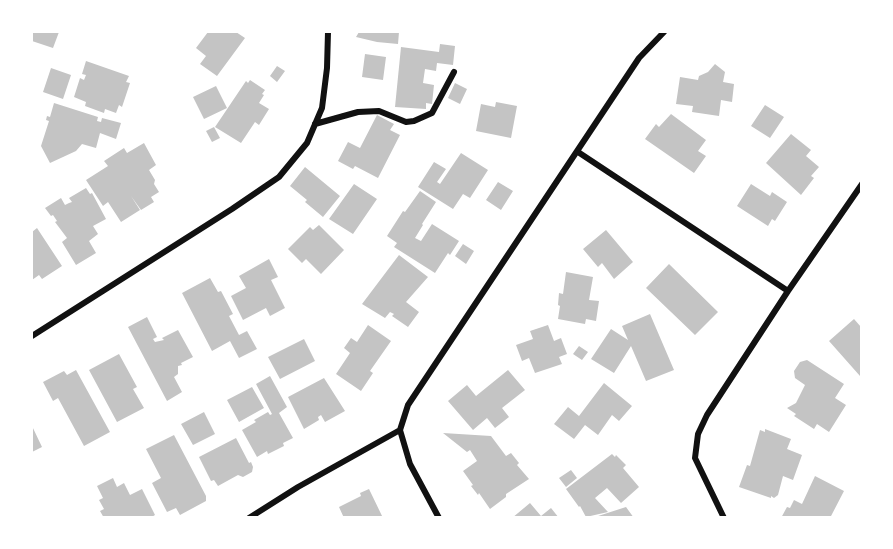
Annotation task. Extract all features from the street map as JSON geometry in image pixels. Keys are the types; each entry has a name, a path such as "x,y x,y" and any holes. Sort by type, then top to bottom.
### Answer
{"street":[{"path":"32,336 279,177 307,143 322,108 327,68 328,32"},
{"path":"438,518 410,464 400,430 408,405 639,58 664,32"},
{"path":"315,124 358,112 379,111 406,122 414,121 432,113 453,72"},
{"path":"578,152 788,291"},
{"path":"724,518 695,458 698,434 707,415 861,184"},
{"path":"249,518 298,487 400,430"}],"building":[{"path":"32,32 59,32 53,48 32,41"},
{"path":"208,32 236,32 245,38 217,76 200,64 206,56 196,48"},
{"path":"359,32 399,32 398,44 356,37"},
{"path":"440,44 455,46 453,65 437,63 436,71 425,69 423,83 434,85 432,104 426,103 426,109 395,107 401,47 439,52"},
{"path":"365,54 386,57 383,80 362,77"},
{"path":"86,61 129,76 126,82 130,83 122,107 119,105 116,113 105,109 104,113 85,106 86,102 74,97 80,78 84,80 86,75 82,74"},
{"path":"715,64 725,72 723,82 734,84 732,102 721,100 719,116 692,112 693,106 676,104 680,77 698,80 699,76 708,72"},
{"path":"277,66 285,71 277,82 270,76"},
{"path":"51,68 71,75 63,99 43,92"},
{"path":"250,80 265,90 259,103 269,109 259,125 255,122 241,143 215,127 246,81 248,83"},
{"path":"455,83 467,89 460,104 448,98"},
{"path":"216,86 227,108 204,119 193,97"},
{"path":"496,102 517,106 511,138 476,131 481,104 495,107"},
{"path":"54,103 98,117 97,121 101,122 102,118 121,123 116,139 100,133 96,148 82,144 76,151 50,163 41,146 49,121 46,120 47,116 50,117"},
{"path":"765,105 784,117 770,138 751,126"},
{"path":"671,114 706,140 698,151 706,156 694,173 645,139 656,124 659,127"},
{"path":"377,115 394,124 390,130 400,135 378,178 355,166 353,169 338,161 348,142 360,148"},
{"path":"214,127 220,138 212,142 206,131"},
{"path":"791,134 811,150 806,156 819,167 811,176 814,178 801,195 766,163"},
{"path":"144,143 156,165 149,170 159,192 151,197 154,202 141,210 131,196 140,210 121,222 108,202 103,206 86,180 108,166 104,161 124,148 127,153"},
{"path":"461,153 488,170 470,198 463,194 453,209 418,187 434,162 446,169 437,182 440,184"},
{"path":"305,167 340,196 323,217 290,186"},
{"path":"498,182 513,191 501,210 486,200"},
{"path":"354,184 377,199 353,234 329,219"},
{"path":"751,184 770,196 772,192 787,202 775,221 772,219 768,226 737,206"},
{"path":"86,188 90,194 92,193 106,219 93,226 98,234 89,241 96,253 76,265 62,242 67,238 55,222 57,221 53,215 51,216 45,208 61,198 65,205 72,202 69,198"},
{"path":"420,191 436,202 415,238 421,241 432,224 459,241 435,273 394,247 397,243 387,236 403,211 405,212"},
{"path":"319,225 344,250 321,274 306,259 302,263 288,249 310,227 313,230"},
{"path":"37,228 62,266 42,279 39,275 32,280 32,232"},
{"path":"606,230 633,262 614,279 602,263 598,267 583,249"},
{"path":"463,244 474,251 466,264 455,256"},
{"path":"399,255 428,277 406,302 419,312 408,327 390,312 385,318 362,304"},
{"path":"269,259 278,277 271,280 285,308 270,316 266,308 243,320 231,296 246,288 239,276"},
{"path":"669,264 718,312 695,335 646,288"},
{"path":"566,272 593,277 589,300 599,301 596,321 586,319 585,324 558,319 559,293 563,294"},
{"path":"210,278 218,292 221,291 233,314 229,316 239,335 247,331 257,349 239,358 230,341 212,351 182,293"},
{"path":"650,314 674,370 646,381 631,346 614,373 591,359 611,329 628,340 622,326"},
{"path":"147,317 157,337 153,339 155,342 164,340 162,338 178,330 193,357 178,366 178,374 174,377 182,392 167,401 128,327"},
{"path":"854,319 861,327 860,376 829,341"},
{"path":"368,325 391,341 370,371 373,373 361,391 336,374 350,353 344,348 351,338 357,342"},
{"path":"548,325 554,341 561,338 567,354 559,357 562,364 535,373 529,358 522,361 516,345 533,339 530,331"},
{"path":"304,339 315,361 280,379 268,357"},
{"path":"579,346 588,352 582,360 573,354"},
{"path":"119,354 137,387 133,389 144,408 117,422 89,370"},
{"path":"807,360 844,384 835,398 846,405 829,432 817,424 814,429 794,416 796,414 787,408 796,403 805,385 795,378 794,371 800,362"},
{"path":"76,370 110,432 84,446 58,398 53,401 43,382 64,371 67,375"},
{"path":"508,370 525,390 502,408 509,417 495,428 487,418 473,430 448,401 467,385 476,396"},
{"path":"270,376 287,407 279,413 293,438 283,443 284,446 257,457 242,430 268,412 272,414 256,384"},
{"path":"324,378 345,411 325,422 321,415 318,417 319,420 304,429 288,397"},
{"path":"604,383 632,406 619,421 612,415 598,435 585,425 574,439 554,424 568,407 579,416"},
{"path":"252,387 264,408 239,422 227,400"},
{"path":"204,412 215,434 193,445 181,424"},
{"path":"32,426 42,447 32,452"},
{"path":"765,429 791,439 787,449 802,455 793,480 783,476 778,495 774,498 739,487 747,465 750,466 760,430 765,432"},
{"path":"443,433 491,436 506,456 511,453 519,463 517,465 529,479 506,494 506,497 490,509 471,486 473,485 463,471 477,461 470,450 467,452"},
{"path":"174,435 206,496 206,501 180,515 176,508 167,512 152,483 161,478 146,449"},
{"path":"236,438 249,463 251,462 252,472 243,477 238,475 218,486 214,480 211,481 199,457"},
{"path":"612,454 626,465 623,468 639,487 621,503 607,488 595,498 608,512 586,517 566,489"},
{"path":"571,470 577,478 566,487 559,478"},
{"path":"815,476 844,491 830,518 781,518 794,500 802,504"},
{"path":"113,478 117,487 124,483 130,495 142,489 155,515 150,518 104,518 100,511 104,509 99,500 103,498 97,486"},
{"path":"369,489 383,518 344,518 339,507 361,496 360,493"},
{"path":"530,503 541,516 551,508 559,518 512,518"},
{"path":"626,507 634,518 595,518 595,517"}]}
